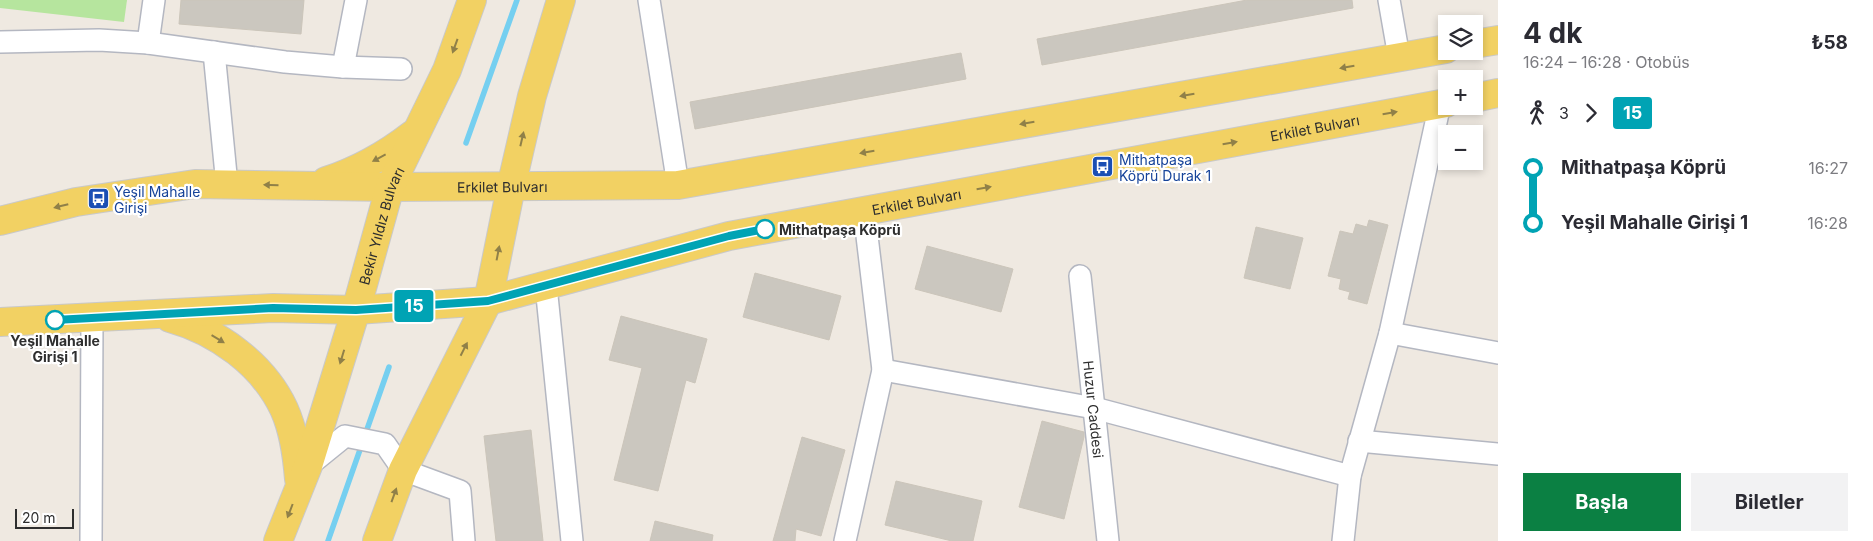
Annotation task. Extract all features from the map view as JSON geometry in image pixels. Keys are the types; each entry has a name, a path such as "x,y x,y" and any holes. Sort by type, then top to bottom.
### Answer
{"main road":[{"name":"Bekir Yıldız Bulvarı","path":"278,541 304,475 356,310 390,188 447,70 472,0"},
{"path":"377,541 403,470 488,301 532,96 561,0"},
{"path":"1483,42 1498,40"},
{"name":"Erkilet Bulvarı","path":"0,221 83,201 195,184 390,188 678,185 1438,50"},
{"path":"1483,96 1498,93"},
{"name":"Erkilet Bulvarı","path":"0,322 92,319 273,308 356,310 488,301 729,236 1438,105"},
{"path":"311,186 364,166 389,153 418,130"},
{"path":"157,315 199,328 236,351 262,374 277,395 289,423 297,457 304,475"}],"street":[{"path":"148,43 154,0"},
{"path":"343,67 356,0"},
{"path":"649,0 678,185"},
{"path":"1389,0 1399,57"},
{"path":"0,42 99,40 148,43 285,62 343,67 402,69"},
{"path":"214,52 227,185"},
{"path":"1343,541 1350,476 1390,333 1440,115"},
{"path":"845,541 883,370 864,211"},
{"name":"Huzur Caddesi","path":"1080,276 1108,541"},
{"path":"546,286 572,541"},
{"path":"91,541 92,319"},
{"path":"1390,333 1498,353"},
{"path":"883,370 1094,408 1350,476"},
{"path":"304,475 345,436 385,444 403,470 460,491 464,541"},
{"path":"1360,441 1498,454"}],"green space":[{"path":"0,0 127,0 124,22 0,8"}],"building":[{"path":"181,0 304,0 301,34 179,24"},
{"path":"1247,0 1352,0 1353,8 1042,65 1037,39"},
{"path":"961,53 966,79 695,129 690,102"},
{"path":"1369,220 1388,225 1367,304 1348,299 1350,292 1339,289 1341,279 1328,276 1340,231 1353,234 1356,224 1367,227"},
{"path":"1256,227 1303,238 1290,289 1244,278"},
{"path":"927,246 1013,269 1001,312 915,289"},
{"path":"755,273 841,296 829,340 743,317"},
{"path":"621,316 707,339 695,383 686,380 658,491 614,480 642,368 609,360"},
{"path":"1042,421 1084,432 1064,519 1019,507"},
{"path":"531,430 543,541 496,541 484,436"},
{"path":"802,437 845,450 821,536 796,529 795,541 773,541"},
{"path":"896,481 982,501 973,541 952,541 885,525"},
{"path":"655,521 713,535 712,541 650,541"}],"waterway":[{"path":"466,143 517,0"},
{"path":"365,435 389,367"},
{"path":"328,541 362,444"}],"bus line":[{"name":"15","path":"55,320 273,308 356,310 488,301 729,236 765,229"}],"place":[{"name":"Mithatpaşa Köprü Durak 1","path":"1103,167"},
{"name":"Yeşil Mahalle Girişi","path":"98,199"},
{"name":"Mithatpaşa Köprü","path":"765,229"},
{"name":"Yeşil Mahalle Girişi 1","path":"55,320"}]}
